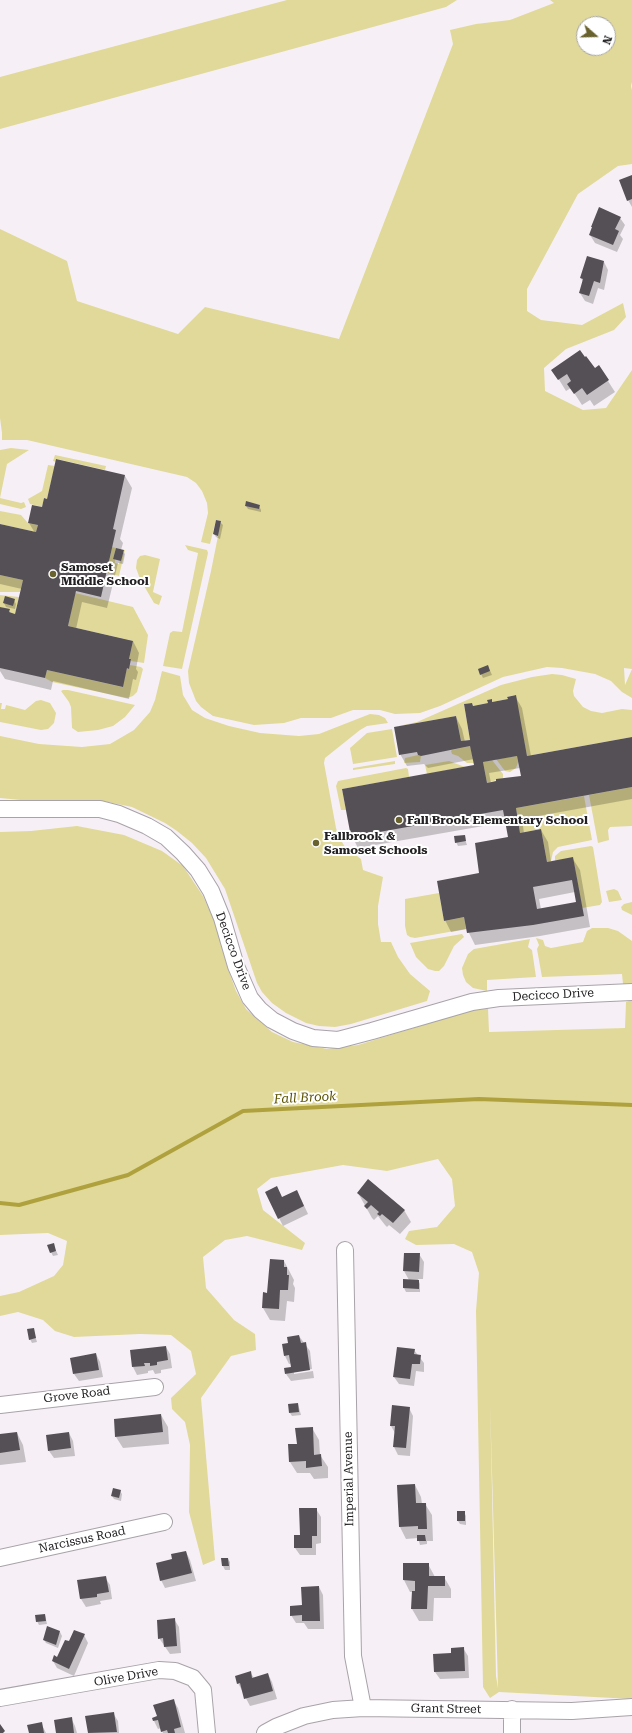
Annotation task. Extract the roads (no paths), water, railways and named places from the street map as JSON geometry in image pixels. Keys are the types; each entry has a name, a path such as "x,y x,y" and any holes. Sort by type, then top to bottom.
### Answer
{"street":[{"name":"Decicco Drive","path":"0,809 100,809 119,814 166,837 198,870 211,891 222,918 236,966 250,998 260,1010 272,1020 293,1031 313,1038 338,1040 472,1002 499,998 632,992"},
{"name":"Imperial Avenue","path":"345,1250 353,1656 363,1708"},
{"name":"Grove Road","path":"0,1405 155,1386"},
{"name":"Narcissus Road","path":"0,1558 164,1522"},
{"name":"Olive Drive","path":"0,1698 159,1670 175,1671 193,1678 203,1690 206,1733"},
{"name":"Grant Street","path":"265,1733 276,1726 304,1716 333,1710 363,1708 572,1711 632,1707"},
{"path":"512,1709 512,1733"}],"waterway":[{"name":"Fall Brook","path":"0,1203 19,1205 128,1175 243,1111 479,1099 632,1105"}],"place":[{"name":"Samoset Middle School","path":"53,574"},
{"name":"Fall Brook Elementary School","path":"399,820"},
{"name":"Fallbrook & Samoset Schools","path":"316,843"}]}
